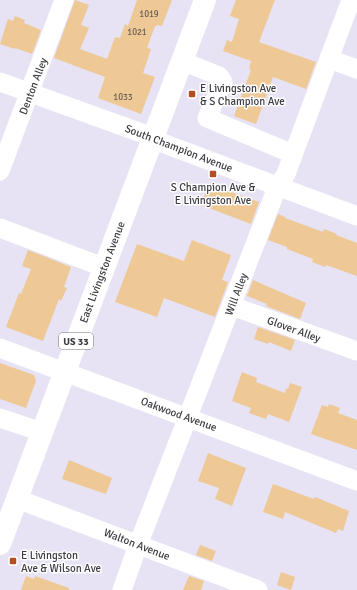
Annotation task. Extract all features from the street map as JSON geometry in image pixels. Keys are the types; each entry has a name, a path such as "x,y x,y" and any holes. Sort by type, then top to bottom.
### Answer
{"main road":[{"name":"East Livingston Avenue","path":"0,544 205,0"}],"street":[{"name":"Denton Alley","path":"0,171 64,0"},
{"name":"Will Alley","path":"122,590 138,545 278,186 286,174 351,0"},
{"path":"330,59 357,69"},
{"path":"182,61 219,76 223,82 208,118 293,154"},
{"name":"South Champion Avenue","path":"0,82 153,138 157,141 357,216"},
{"path":"0,228 104,267"},
{"name":"Glover Alley","path":"232,306 357,351"},
{"name":"Oakwood Avenue","path":"0,348 357,481"},
{"path":"0,418 42,432"},
{"name":"Walton Avenue","path":"17,499 258,590"}],"building":[{"path":"75,0 89,5 81,25 89,28 80,49 107,59 115,37 120,38 125,24 128,26 137,0 172,0 162,26 155,26 147,48 151,49 143,73 155,77 141,114 98,98 105,77 54,58"},
{"path":"236,0 275,0 259,42 316,62 306,89 273,77 256,124 234,116 251,70 249,69 251,61 223,51 227,40 232,42 239,19 230,16"},
{"path":"15,16 25,20 24,23 41,30 32,54 0,44 8,19 13,21"},
{"path":"209,184 259,202 251,224 201,205"},
{"path":"278,214 323,232 324,229 357,243 357,276 326,265 325,267 312,262 313,259 268,240"},
{"path":"192,240 231,255 222,280 228,282 215,317 164,298 157,317 115,302 137,244 184,261"},
{"path":"28,250 71,267 64,287 67,288 61,301 59,299 43,341 6,327 19,293 21,294 31,269 22,266"},
{"path":"253,280 306,303 300,319 266,306 267,304 247,296"},
{"path":"258,327 295,340 291,351 269,342 268,344 254,339"},
{"path":"0,363 34,375 36,381 26,408 0,399"},
{"path":"242,372 257,378 256,382 285,393 286,388 288,389 290,383 302,387 289,422 268,414 266,419 249,413 251,408 232,401"},
{"path":"329,404 340,408 338,413 357,420 357,450 311,434 322,405 328,407"},
{"path":"208,453 246,468 232,506 215,499 219,488 198,481"},
{"path":"69,460 112,478 106,494 62,479"},
{"path":"273,484 314,499 315,497 349,511 343,531 338,529 336,533 285,512 283,519 263,512"},
{"path":"200,545 216,551 212,561 196,555"},
{"path":"281,572 295,577 291,590 277,585"},
{"path":"26,576 34,579 35,576 69,588 69,590 21,590"},
{"path":"189,576 204,581 201,590 183,590"}],"place":[{"name":"E Livingston Ave & S Champion Ave","path":"192,94"},
{"name":"S Champion Ave & E Livingston Ave","path":"213,174"},
{"name":"E Livingston Ave & Wilson Ave","path":"13,561"}]}
